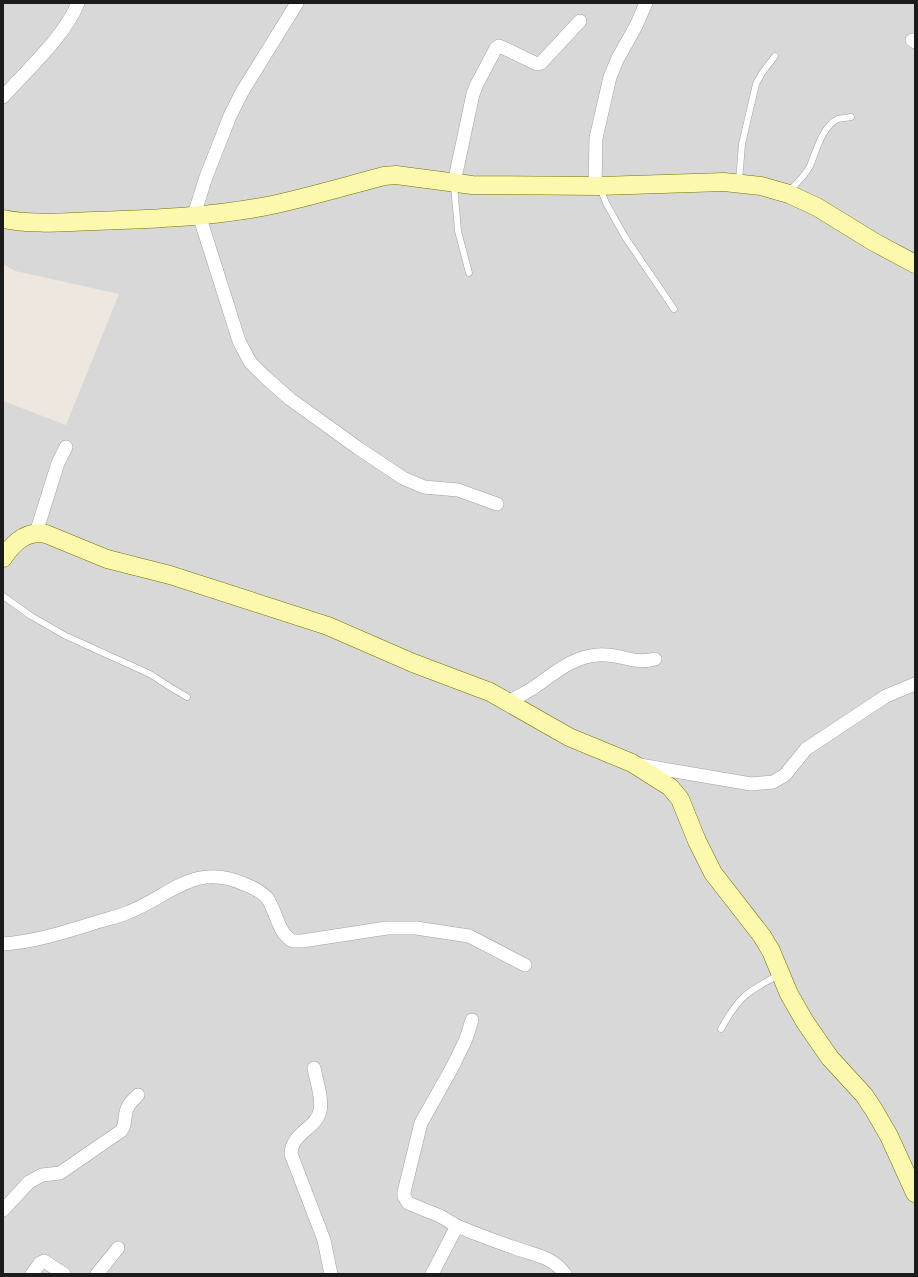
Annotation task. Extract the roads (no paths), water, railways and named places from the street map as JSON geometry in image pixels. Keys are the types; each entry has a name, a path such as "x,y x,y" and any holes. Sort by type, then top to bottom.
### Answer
{"street":[{"path":"3,97 63,29 74,13 78,3"},
{"path":"297,3 242,92 230,116 206,177 196,215 239,341 250,362 294,402 403,478 424,487 458,490 497,504"},
{"path":"598,186 596,138 610,77 646,3"},
{"path":"454,183 476,84 496,48 499,46 537,64 541,63 580,21"},
{"path":"3,219 29,223 48,223 132,220 224,212 271,205 384,176 396,175 472,185 598,186 739,183 760,186 787,193 817,207 874,242 915,264"},
{"path":"36,533 58,463 66,447"},
{"path":"3,558 10,548 20,539 36,533 50,535 107,559 170,575 328,626 413,663 490,692 569,737 632,763 670,787 680,799 697,841 713,873 762,936 771,951 780,975 797,1009 815,1038 874,1110 890,1136 915,1193"},
{"path":"509,702 532,689 565,665 584,657 607,654 636,661 655,659"},
{"path":"632,763 750,784 774,782 785,775 806,749 886,696 915,684"},
{"path":"3,944 23,942 48,936 127,913 178,886 203,877 218,876 242,883 263,894 270,904 284,934 293,942 387,928 416,928 469,936 525,965"},
{"path":"472,1020 466,1039 453,1066 421,1123 404,1196 408,1203 440,1216 457,1226 548,1259 558,1265 565,1274"},
{"path":"314,1068 321,1102 320,1113 294,1141 291,1154 324,1240 331,1274"},
{"path":"3,1210 28,1182 42,1175 62,1172 121,1131 125,1125 128,1107 138,1095"},
{"path":"432,1274 457,1226"},
{"path":"97,1274 118,1248"},
{"path":"32,1274 40,1263 44,1261 64,1274"}],"lane":[{"path":"739,183 742,144 756,84 762,73 775,56"},
{"path":"787,193 803,177 810,166 828,128 837,120 850,117"},
{"path":"454,183 458,231 469,273"},
{"path":"598,186 625,237 674,309"},
{"path":"3,596 31,616 57,631 150,674 187,696"},
{"path":"721,1030 730,1013 740,1000 750,991 780,975"}]}
